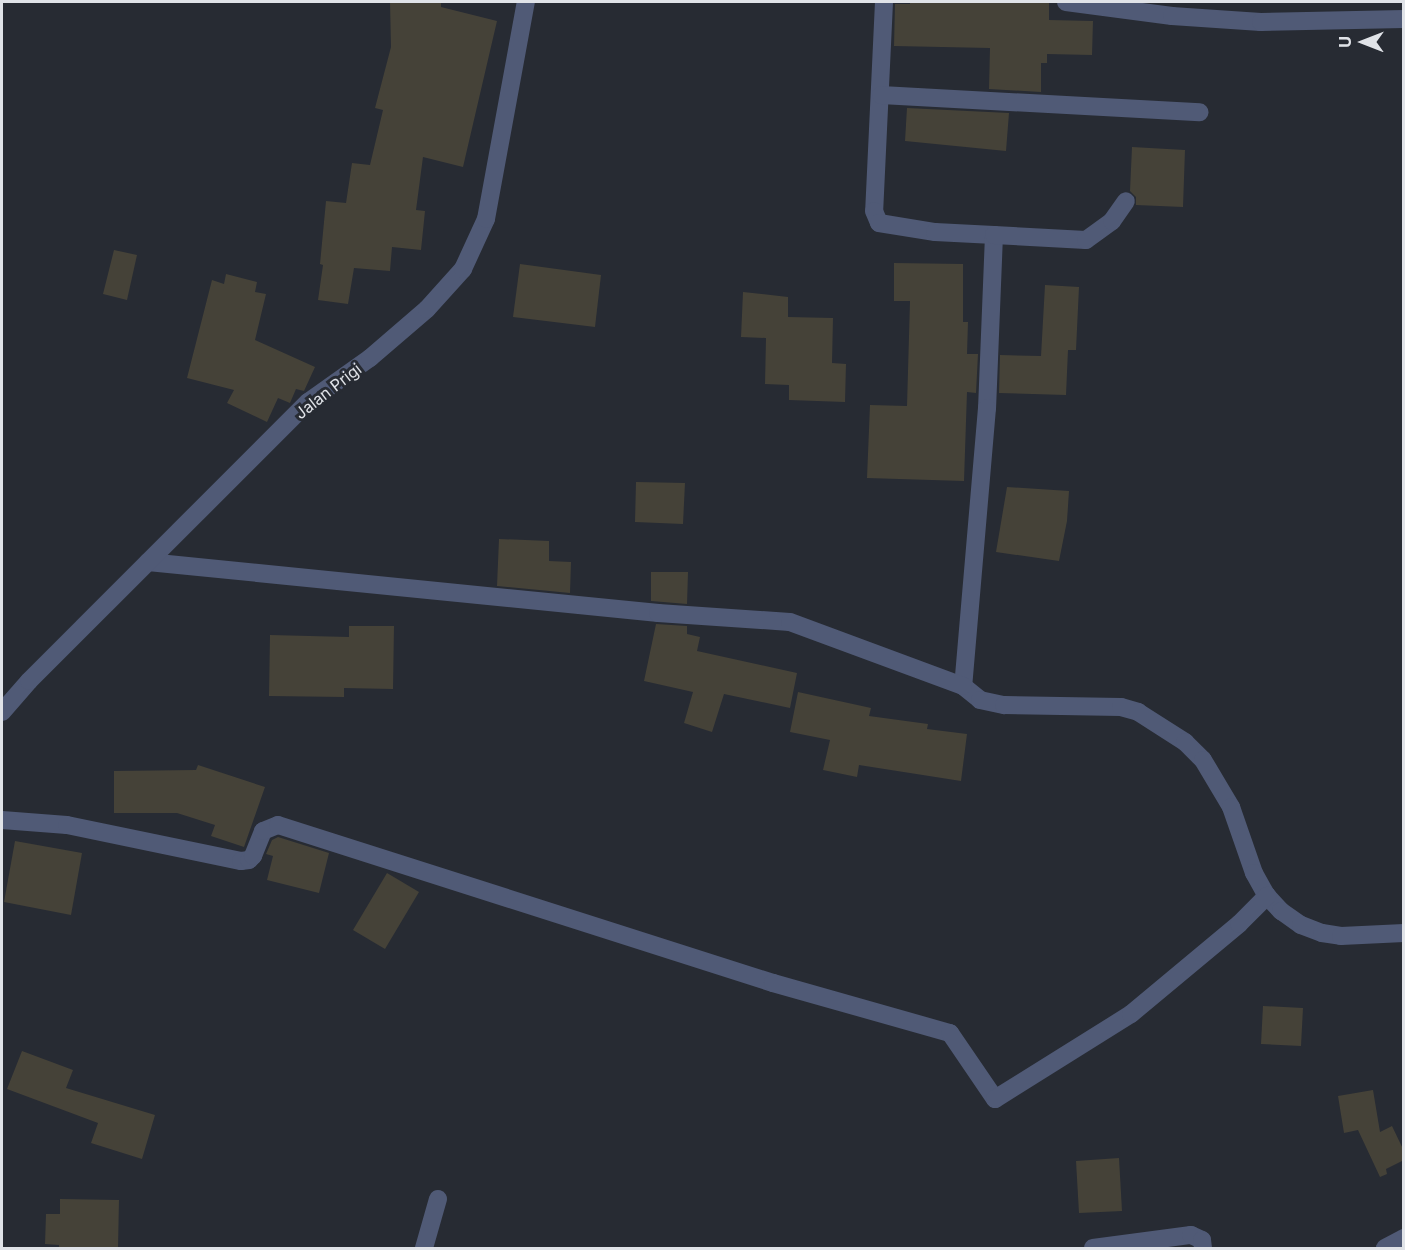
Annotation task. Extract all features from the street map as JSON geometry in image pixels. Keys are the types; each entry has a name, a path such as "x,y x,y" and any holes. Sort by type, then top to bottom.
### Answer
{"street":[{"name":"Jalan Prigi","path":"2,712 29,681 308,402 370,358 427,309 463,269 486,219 526,2"},
{"path":"884,2 874,210 879,222 935,232 1086,240 1112,221 1126,201"},
{"path":"1066,2 1172,16 1261,22 1404,19"},
{"path":"881,95 1200,112"},
{"path":"963,686 987,408 994,235"},
{"path":"148,562 658,613 790,622 963,686 980,700 1004,705 1120,707 1138,712 1178,738 1203,760 1216,778 1231,807 1254,873 1266,896 1281,911 1301,925 1322,933 1341,936 1404,933"},
{"path":"2,820 68,825 241,861 249,860 253,856 263,831 278,825 773,983 950,1033 995,1099 1131,1014 1239,924 1266,896"},
{"path":"424,1248 438,1199"},
{"path":"1093,1248 1191,1235 1202,1240 1203,1248"},
{"path":"1385,1248 1404,1238"}],"building":[{"path":"390,2 441,2 441,7 497,21 463,167 423,157 416,210 425,211 421,250 392,247 390,271 354,268 348,304 318,300 323,265 320,264 326,201 346,203 352,163 370,165 383,110 375,108 391,47"},
{"path":"910,2 1049,2 1049,20 1093,21 1092,55 1047,54 1047,63 1041,63 1041,92 989,89 990,48 894,46 895,4 910,4"},
{"path":"907,108 1009,113 1006,151 905,141"},
{"path":"1132,147 1185,150 1183,207 1136,205 1136,197 1130,191"},
{"path":"114,250 137,255 127,300 103,294"},
{"path":"894,263 963,264 963,322 968,322 967,354 978,354 976,393 967,392 964,481 867,478 870,405 907,406 910,301 894,301"},
{"path":"520,264 601,275 595,327 513,317"},
{"path":"226,274 257,282 255,292 266,294 255,340 315,367 304,391 296,389 290,403 278,398 267,422 227,403 234,390 187,378 212,280 224,284"},
{"path":"1045,285 1079,287 1076,350 1068,350 1066,395 999,393 1000,355 1041,356"},
{"path":"743,292 788,297 788,317 833,318 832,363 846,364 845,402 789,400 789,385 765,384 766,338 741,337"},
{"path":"636,482 685,483 683,524 635,522"},
{"path":"1007,487 1069,491 1067,521 1059,561 996,552"},
{"path":"499,539 549,541 549,561 571,562 570,593 497,586"},
{"path":"651,572 688,572 687,604 651,601"},
{"path":"656,624 687,626 687,634 700,637 697,651 797,673 790,708 724,694 712,732 684,723 693,692 644,681"},
{"path":"349,626 394,626 393,689 344,688 344,697 269,696 270,635 349,637"},
{"path":"798,692 871,708 869,716 928,724 927,729 967,734 961,781 859,765 857,777 823,770 830,740 790,732"},
{"path":"198,765 265,787 244,847 211,836 215,825 177,813 114,813 114,771 196,770"},
{"path":"278,837 329,853 319,893 267,880 273,856 266,854 272,840"},
{"path":"15,841 82,853 71,915 4,902"},
{"path":"387,873 419,892 385,949 353,930"},
{"path":"1263,1006 1303,1008 1301,1046 1261,1044"},
{"path":"22,1051 73,1070 66,1088 155,1115 142,1159 91,1143 98,1123 7,1089"},
{"path":"1373,1090 1380,1132 1392,1126 1404,1151 1404,1160 1386,1169 1387,1174 1380,1177 1358,1130 1344,1133 1338,1096"},
{"path":"1119,1158 1122,1211 1079,1213 1076,1161"},
{"path":"60,1199 119,1200 118,1248 59,1248 59,1245 45,1244 46,1214 60,1214"}]}
